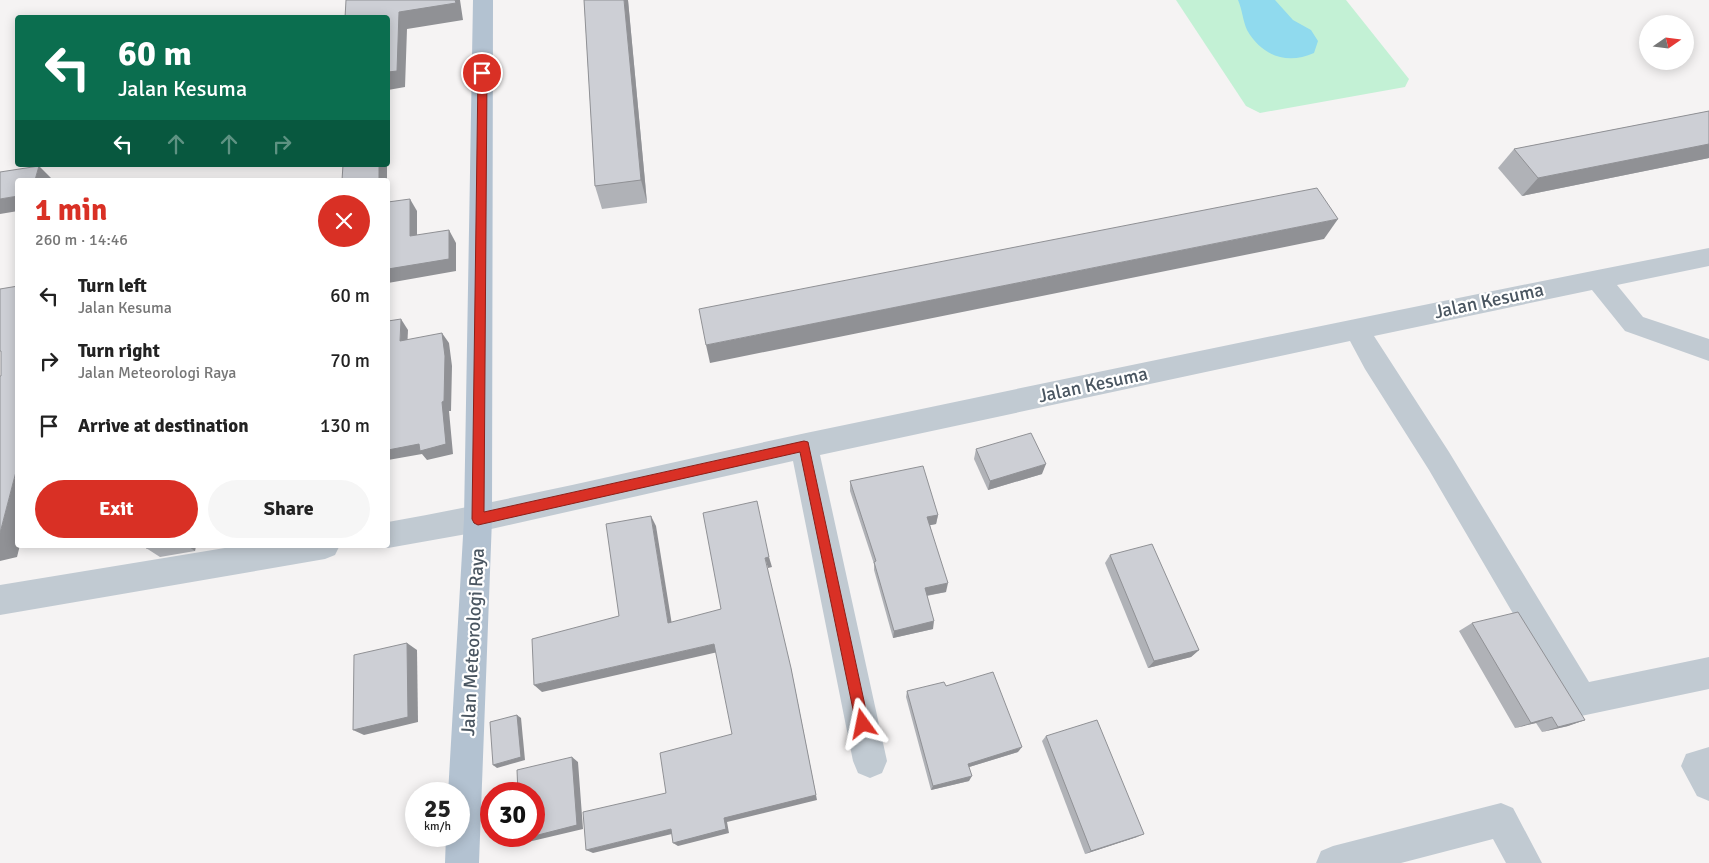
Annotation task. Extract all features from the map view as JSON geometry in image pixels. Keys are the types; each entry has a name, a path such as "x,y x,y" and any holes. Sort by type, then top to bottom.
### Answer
{"main road":[{"name":"Jalan Meteorologi Raya","path":"462,863 478,519 483,0"}],"street":[{"name":"Jalan Kesuma","path":"390,534 478,519 804,446 1709,257"},
{"path":"1597,279 1634,324 1709,350"},
{"path":"1357,329 1374,361 1439,461 1581,700 1709,673"},
{"path":"804,446 870,761"},
{"path":"0,600 307,548"},
{"path":"1709,764 1698,766 1709,784"},
{"path":"1333,863 1501,820 1525,863"}],"green space":[{"path":"1176,0 1346,0 1409,79 1405,87 1260,113 1246,106"}],"water":[{"path":"1238,0 1275,0 1293,20 1311,30 1318,41 1314,53 1304,57 1285,58 1268,52 1253,39 1247,30"}],"building":[{"path":"346,0 455,0 456,3 399,12 397,71 390,72 390,15 345,15"},
{"path":"584,0 624,0 641,180 595,186"},
{"path":"1709,111 1709,144 1538,178 1514,149"},
{"path":"39,167 36,178 15,178 15,196 0,199 0,172"},
{"path":"343,167 379,167 379,178 342,178"},
{"path":"1317,188 1338,219 706,345 699,309"},
{"path":"410,199 410,236 449,230 449,259 390,269 390,202"},
{"path":"15,286 15,476 0,533 1,351 0,289"},
{"path":"401,319 400,341 442,333 445,356 444,401 442,402 446,444 420,451 419,444 390,450 390,321"},
{"path":"1031,433 1046,464 990,481 976,449"},
{"path":"923,466 938,515 927,517 948,583 925,588 934,621 894,631 874,562 876,561 850,481"},
{"path":"757,501 769,557 765,558 791,668 816,795 724,818 726,829 673,843 671,829 586,850 583,812 666,793 660,753 732,734 714,644 534,685 532,639 619,616 606,524 651,516 668,623 721,609 703,513"},
{"path":"1152,544 1199,650 1154,661 1110,555"},
{"path":"1518,612 1585,720 1558,727 1552,717 1531,723 1472,623"},
{"path":"407,643 408,717 353,730 354,655"},
{"path":"993,672 1022,747 968,764 972,776 933,786 907,691 944,682 946,686"},
{"path":"517,715 521,757 493,765 490,722"},
{"path":"1097,720 1144,834 1091,851 1046,736"},
{"path":"572,757 577,825 545,833 545,782 518,782 517,770"}],"route":[{"path":"482,73 478,519 804,446 863,724"}]}
